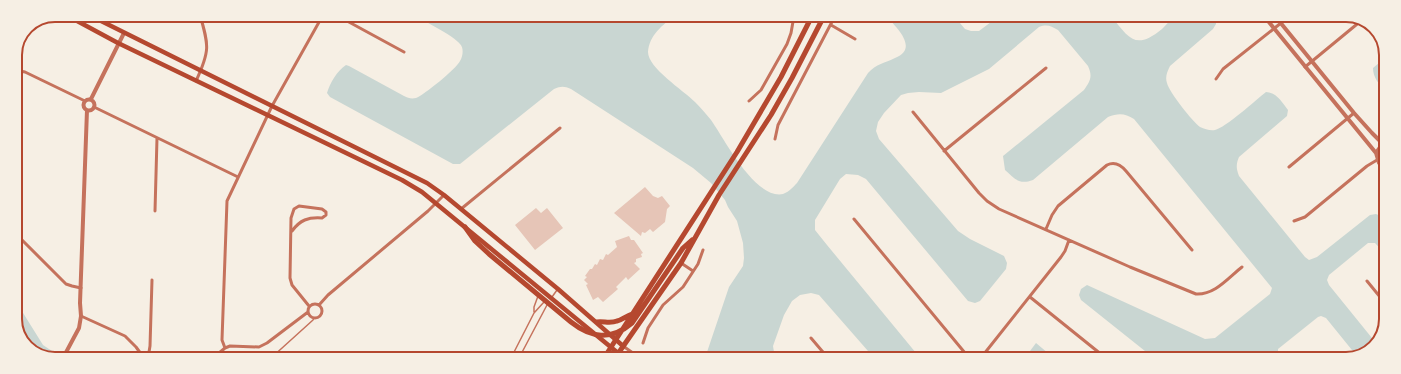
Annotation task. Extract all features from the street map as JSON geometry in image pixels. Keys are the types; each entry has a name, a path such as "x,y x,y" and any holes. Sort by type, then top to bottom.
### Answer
{"main road":[{"path":"79,22 118,43 402,180 422,192 617,352"},
{"path":"102,22 416,177 444,195 558,289 623,346"},
{"path":"608,352 737,152 785,70 808,22"},
{"path":"619,352 681,263 719,195 783,94 821,22"},
{"path":"466,227 478,244 514,276 577,327 588,333 597,335 614,334 635,320 683,248 695,238"},
{"path":"597,322 616,322 625,316 632,314"}],"street":[{"path":"196,81 205,62 208,50 202,22"},
{"path":"225,348 222,340 227,201 272,106 319,22"},
{"path":"349,22 404,52"},
{"path":"749,101 761,90 787,44 793,22"},
{"path":"776,139 778,124 832,22"},
{"path":"1269,22 1376,153 1379,163"},
{"path":"1216,79 1223,69 1281,23 1354,113 1379,139"},
{"path":"1306,67 1357,24"},
{"path":"831,25 855,39"},
{"path":"84,102 91,99 124,33"},
{"path":"944,151 1046,68"},
{"path":"22,71 84,102"},
{"path":"91,99 95,104 94,107"},
{"path":"66,352 80,328 81,316 87,110 84,106 84,102"},
{"path":"87,110 94,107"},
{"path":"94,107 238,177"},
{"path":"913,112 987,201 999,209 1196,294 1211,291 1242,267"},
{"path":"1289,167 1354,113"},
{"path":"461,209 560,128"},
{"path":"155,211 157,138"},
{"path":"1376,153 1379,149"},
{"path":"1294,221 1305,217 1367,166 1377,160"},
{"path":"1046,229 1056,210 1066,198 1107,164 1113,163 1119,164 1126,171 1192,250"},
{"path":"309,306 315,304 319,305 334,290 436,204 444,195"},
{"path":"220,352 230,346 259,347 267,344 308,312 309,306 292,285 290,278 292,231 291,218 294,209 299,206 322,209 326,212 326,215 322,218 310,218 303,220 292,231"},
{"path":"854,219 964,352"},
{"path":"22,240 66,284 81,288"},
{"path":"986,352 1061,257 1069,240"},
{"path":"643,343 648,328 661,308 683,287 700,259 703,250"},
{"path":"681,263 693,271"},
{"path":"149,352 152,280"},
{"path":"1367,281 1379,296"},
{"path":"1030,297 1098,352"},
{"path":"308,312 310,316 314,318 318,317 321,314 321,308 319,305"},
{"path":"81,316 125,336 139,352"},
{"path":"811,338 823,352"},
{"path":"623,346 632,352"}],"lane":[{"path":"534,313 539,288"},
{"path":"522,352 551,298 558,289"},
{"path":"514,352 534,313 542,304 551,298"},
{"path":"278,352 314,318"}],"shaded area":[{"path":"426,22 667,22 651,40 649,46 648,52 654,65 705,113 741,166 751,178 762,188 772,193 783,194 789,191 797,183 868,73 877,66 902,54 906,43 891,22 959,22 965,29 979,31 991,22 1116,22 1128,36 1139,40 1153,36 1169,22 1216,22 1213,29 1170,66 1167,72 1166,81 1172,93 1192,119 1200,127 1209,130 1215,130 1226,124 1266,92 1273,94 1281,101 1288,110 1287,116 1239,157 1237,168 1239,176 1309,260 1317,257 1370,215 1376,214 1379,215 1379,247 1375,243 1368,243 1329,275 1327,280 1329,285 1373,339 1362,348 1353,351 1326,318 1321,316 1278,349 1278,352 1146,352 1081,300 1079,295 1081,289 1087,285 1205,339 1215,338 1270,294 1272,288 1134,119 1128,116 1118,114 1108,117 1033,180 1024,182 1018,180 1005,170 1003,156 1084,90 1090,79 1088,66 1058,30 1047,26 1042,26 989,69 941,93 919,92 901,95 884,113 878,122 876,131 879,139 958,231 970,239 1004,256 1007,263 1006,269 980,301 975,303 968,301 866,179 858,175 846,174 840,179 815,220 815,230 915,352 869,352 819,295 811,293 800,295 792,301 784,315 773,346 774,352 707,352 729,287 743,266 743,243 737,221 725,200 711,183 693,168 566,87 554,89 460,164 453,164 330,97 327,93 334,78 346,65 408,98 416,98 426,92 453,70 462,57 463,50 461,46 456,40"},
{"path":"1379,63 1379,83 1375,78 1373,68"},
{"path":"22,311 43,345 54,352 38,348 30,341 23,325"},
{"path":"1036,343 1047,352 1029,352"}],"building":[{"path":"645,187 653,196 658,198 662,196 670,206 667,209 665,222 653,232 650,229 645,233 642,232 641,236 614,213"},
{"path":"536,208 541,213 547,208 563,228 535,250 515,225"},
{"path":"629,236 631,240 634,240 643,253 641,254 642,257 636,259 636,262 634,263 640,269 628,280 626,277 616,287 618,289 603,302 598,297 593,300 586,285 588,284 584,280 587,277 585,276 595,264 597,265 600,259 603,260 606,254 608,255 617,247 615,241"}]}
